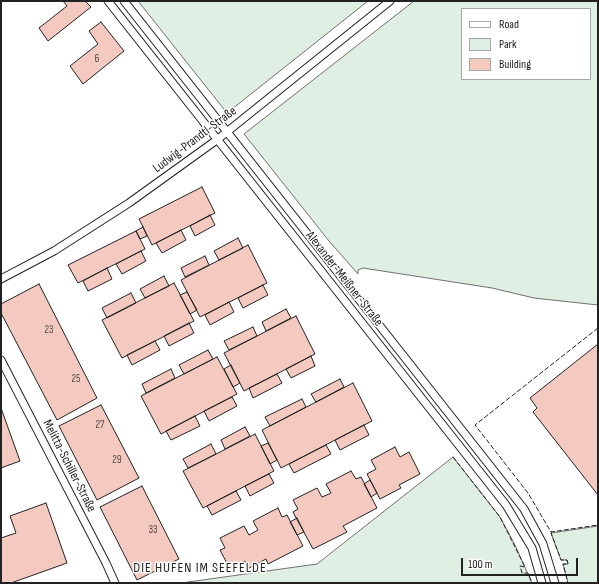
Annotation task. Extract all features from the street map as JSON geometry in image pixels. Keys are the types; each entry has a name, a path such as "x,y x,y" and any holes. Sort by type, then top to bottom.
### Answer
{"street":[{"name":"Alexander-Meißner-Straße","path":"108,1 506,505 532,548 542,583"},
{"name":"Alexander-Meißner-Straße","path":"124,1 228,131 524,509 543,544 555,583"},
{"name":"Ludwig-Prandtl-Straße","path":"1,280 54,251 130,203 218,139 390,1"},
{"name":"Melitta-Schiller-Straße","path":"1,360 115,583"}],"green space":[{"path":"138,1 368,1 227,113"},
{"path":"414,1 598,1 598,305 534,298 492,288 363,268 358,270 358,274 329,241 244,134"},
{"path":"453,457 500,517 514,543 532,583 181,583 317,564"},
{"path":"598,526 598,583 568,583 563,564 568,564 567,560 561,560 551,533"}],"building":[{"path":"63,1 85,1 91,7 48,41 39,28 67,6"},
{"path":"101,22 124,51 83,84 70,66 98,44 89,31"},
{"path":"202,187 215,213 152,245 139,219"},
{"path":"210,215 215,225 195,236 190,226"},
{"path":"143,227 147,236 140,239 136,231"},
{"path":"181,230 186,240 162,253 156,243"},
{"path":"136,231 145,249 78,283 68,265"},
{"path":"238,238 243,248 219,260 214,251"},
{"path":"248,245 267,283 200,317 181,280"},
{"path":"141,251 146,261 122,274 116,264"},
{"path":"205,256 209,265 185,277 181,268"},
{"path":"107,268 112,279 88,291 83,281"},
{"path":"164,276 169,286 145,298 140,289"},
{"path":"174,283 194,321 122,358 102,320"},
{"path":"39,284 97,398 57,420 1,313 1,304"},
{"path":"263,285 268,295 243,308 238,298"},
{"path":"187,292 197,310 190,314 180,295"},
{"path":"131,293 136,303 107,318 102,308"},
{"path":"229,302 234,312 210,325 205,315"},
{"path":"286,309 291,318 266,331 262,322"},
{"path":"296,316 315,354 244,391 224,353"},
{"path":"189,323 194,333 169,346 164,336"},
{"path":"253,327 257,336 229,350 224,341"},
{"path":"155,341 160,350 132,365 127,355"},
{"path":"598,344 598,495 533,412 537,408 530,398"},
{"path":"208,350 213,359 184,374 179,365"},
{"path":"311,356 315,366 291,378 286,369"},
{"path":"217,357 237,394 161,434 141,396"},
{"path":"231,365 240,383 233,387 224,369"},
{"path":"171,369 175,378 146,393 142,384"},
{"path":"277,374 282,383 253,398 249,388"},
{"path":"340,379 344,387 316,402 311,394"},
{"path":"353,383 372,421 281,468 262,430"},
{"path":"232,397 237,406 209,421 204,411"},
{"path":"302,399 306,407 270,426 265,417"},
{"path":"101,405 139,478 97,500 59,426"},
{"path":"1,408 20,461 1,468"},
{"path":"195,416 200,426 171,440 166,431"},
{"path":"364,425 369,435 340,450 335,440"},
{"path":"245,427 250,436 225,449 221,440"},
{"path":"255,434 274,471 203,508 183,471"},
{"path":"268,443 277,460 270,464 261,446"},
{"path":"211,444 216,454 188,468 183,459"},
{"path":"326,445 331,454 294,473 289,464"},
{"path":"395,447 400,457 409,452 420,474 399,485 401,488 380,499 367,474 376,469 371,460"},
{"path":"351,471 356,479 361,477 377,508 343,526 347,532 313,549 293,512 298,509 293,500 317,488 322,497 331,493 326,484"},
{"path":"269,474 274,483 250,496 245,486"},
{"path":"370,480 377,493 371,497 364,484"},
{"path":"142,486 179,559 137,580 100,507"},
{"path":"236,491 241,500 212,515 207,506"},
{"path":"46,503 67,563 11,583 1,583 1,538 16,533 10,516"},
{"path":"278,508 282,517 287,515 303,546 268,564 266,559 249,568 245,561 230,569 220,550 225,548 220,538 244,526 249,535 258,530 253,521"},
{"path":"297,518 304,532 297,535 290,522"}],"fence":[{"path":"598,328 475,425 528,493 551,532 598,525"},
{"path":"453,457 500,517 525,567 520,566 522,573 528,573 532,583"},
{"path":"552,532 551,533 561,560 567,560 568,564 563,564 568,583"}],"district":[{"name":"DIE HUFEN IM SEEFELDE","path":"200,568"}]}
